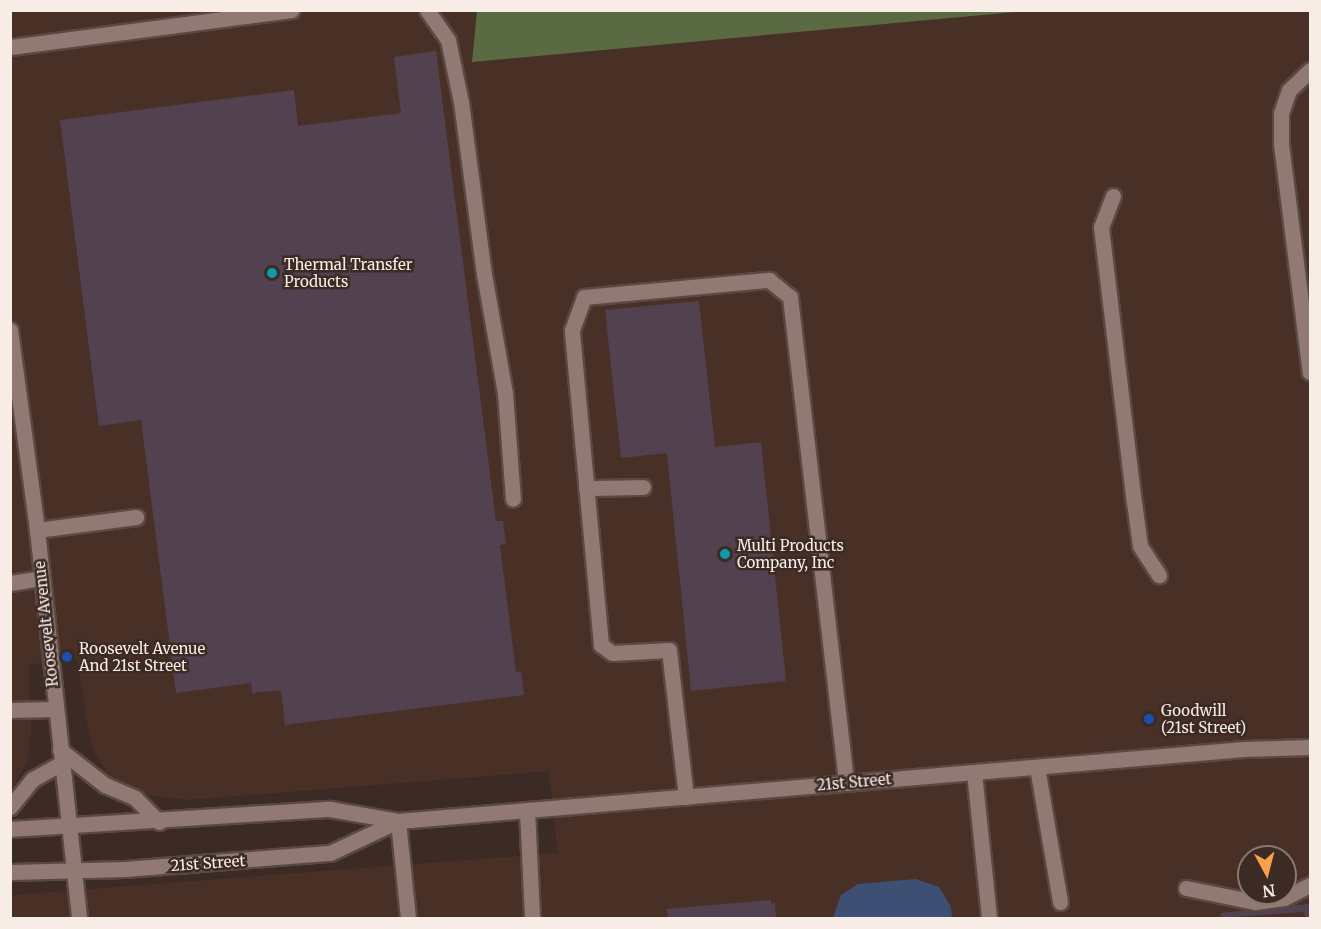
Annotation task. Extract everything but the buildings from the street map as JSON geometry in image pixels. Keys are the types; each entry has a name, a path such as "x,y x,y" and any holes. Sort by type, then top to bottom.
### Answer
{"street":[{"path":"10,47 292,10"},
{"path":"427,10 448,40 461,102 484,274 505,393 513,500"},
{"path":"1311,70 1289,90 1281,113 1281,144 1305,293 1311,372"},
{"path":"1113,196 1101,227 1133,492 1140,546 1159,576"},
{"path":"686,797 669,650 612,653 601,645 572,330 584,297 769,280 790,297 846,783"},
{"name":"Roosevelt Avenue","path":"10,330 37,530 40,578 79,918"},
{"path":"586,488 643,487"},
{"path":"37,530 136,517"},
{"path":"10,583 40,578"},
{"path":"10,710 55,709"},
{"name":"21st Street","path":"10,829 159,822 330,809 398,821 1244,749 1311,747"},
{"path":"10,807 33,779 61,757 105,785 135,798 159,822"},
{"path":"1037,766 1060,902"},
{"path":"974,772 989,918"},
{"path":"527,810 532,918"},
{"path":"398,821 408,918"},
{"name":"21st Street","path":"10,872 75,871 330,853 398,821"},
{"path":"1186,888 1255,902 1284,898 1311,885"}],"shaded area":[{"path":"11,11 1310,11 1310,918 11,918 11,895 558,853 549,771 188,800 147,795 112,778 99,761 90,740 77,659 29,665 31,730 27,762 11,790"}],"green space":[{"path":"477,10 1027,11 472,62"}],"water":[{"path":"916,879 939,887 951,907 952,918 833,918 841,895 858,884"}],"place":[{"name":"Thermal Transfer Products","path":"272,273"},
{"name":"Multi Products Company, Inc","path":"725,554"},
{"name":"Roosevelt Avenue And 21st Street","path":"67,657"},
{"name":"Goodwill (21st Street)","path":"1149,719"}]}
